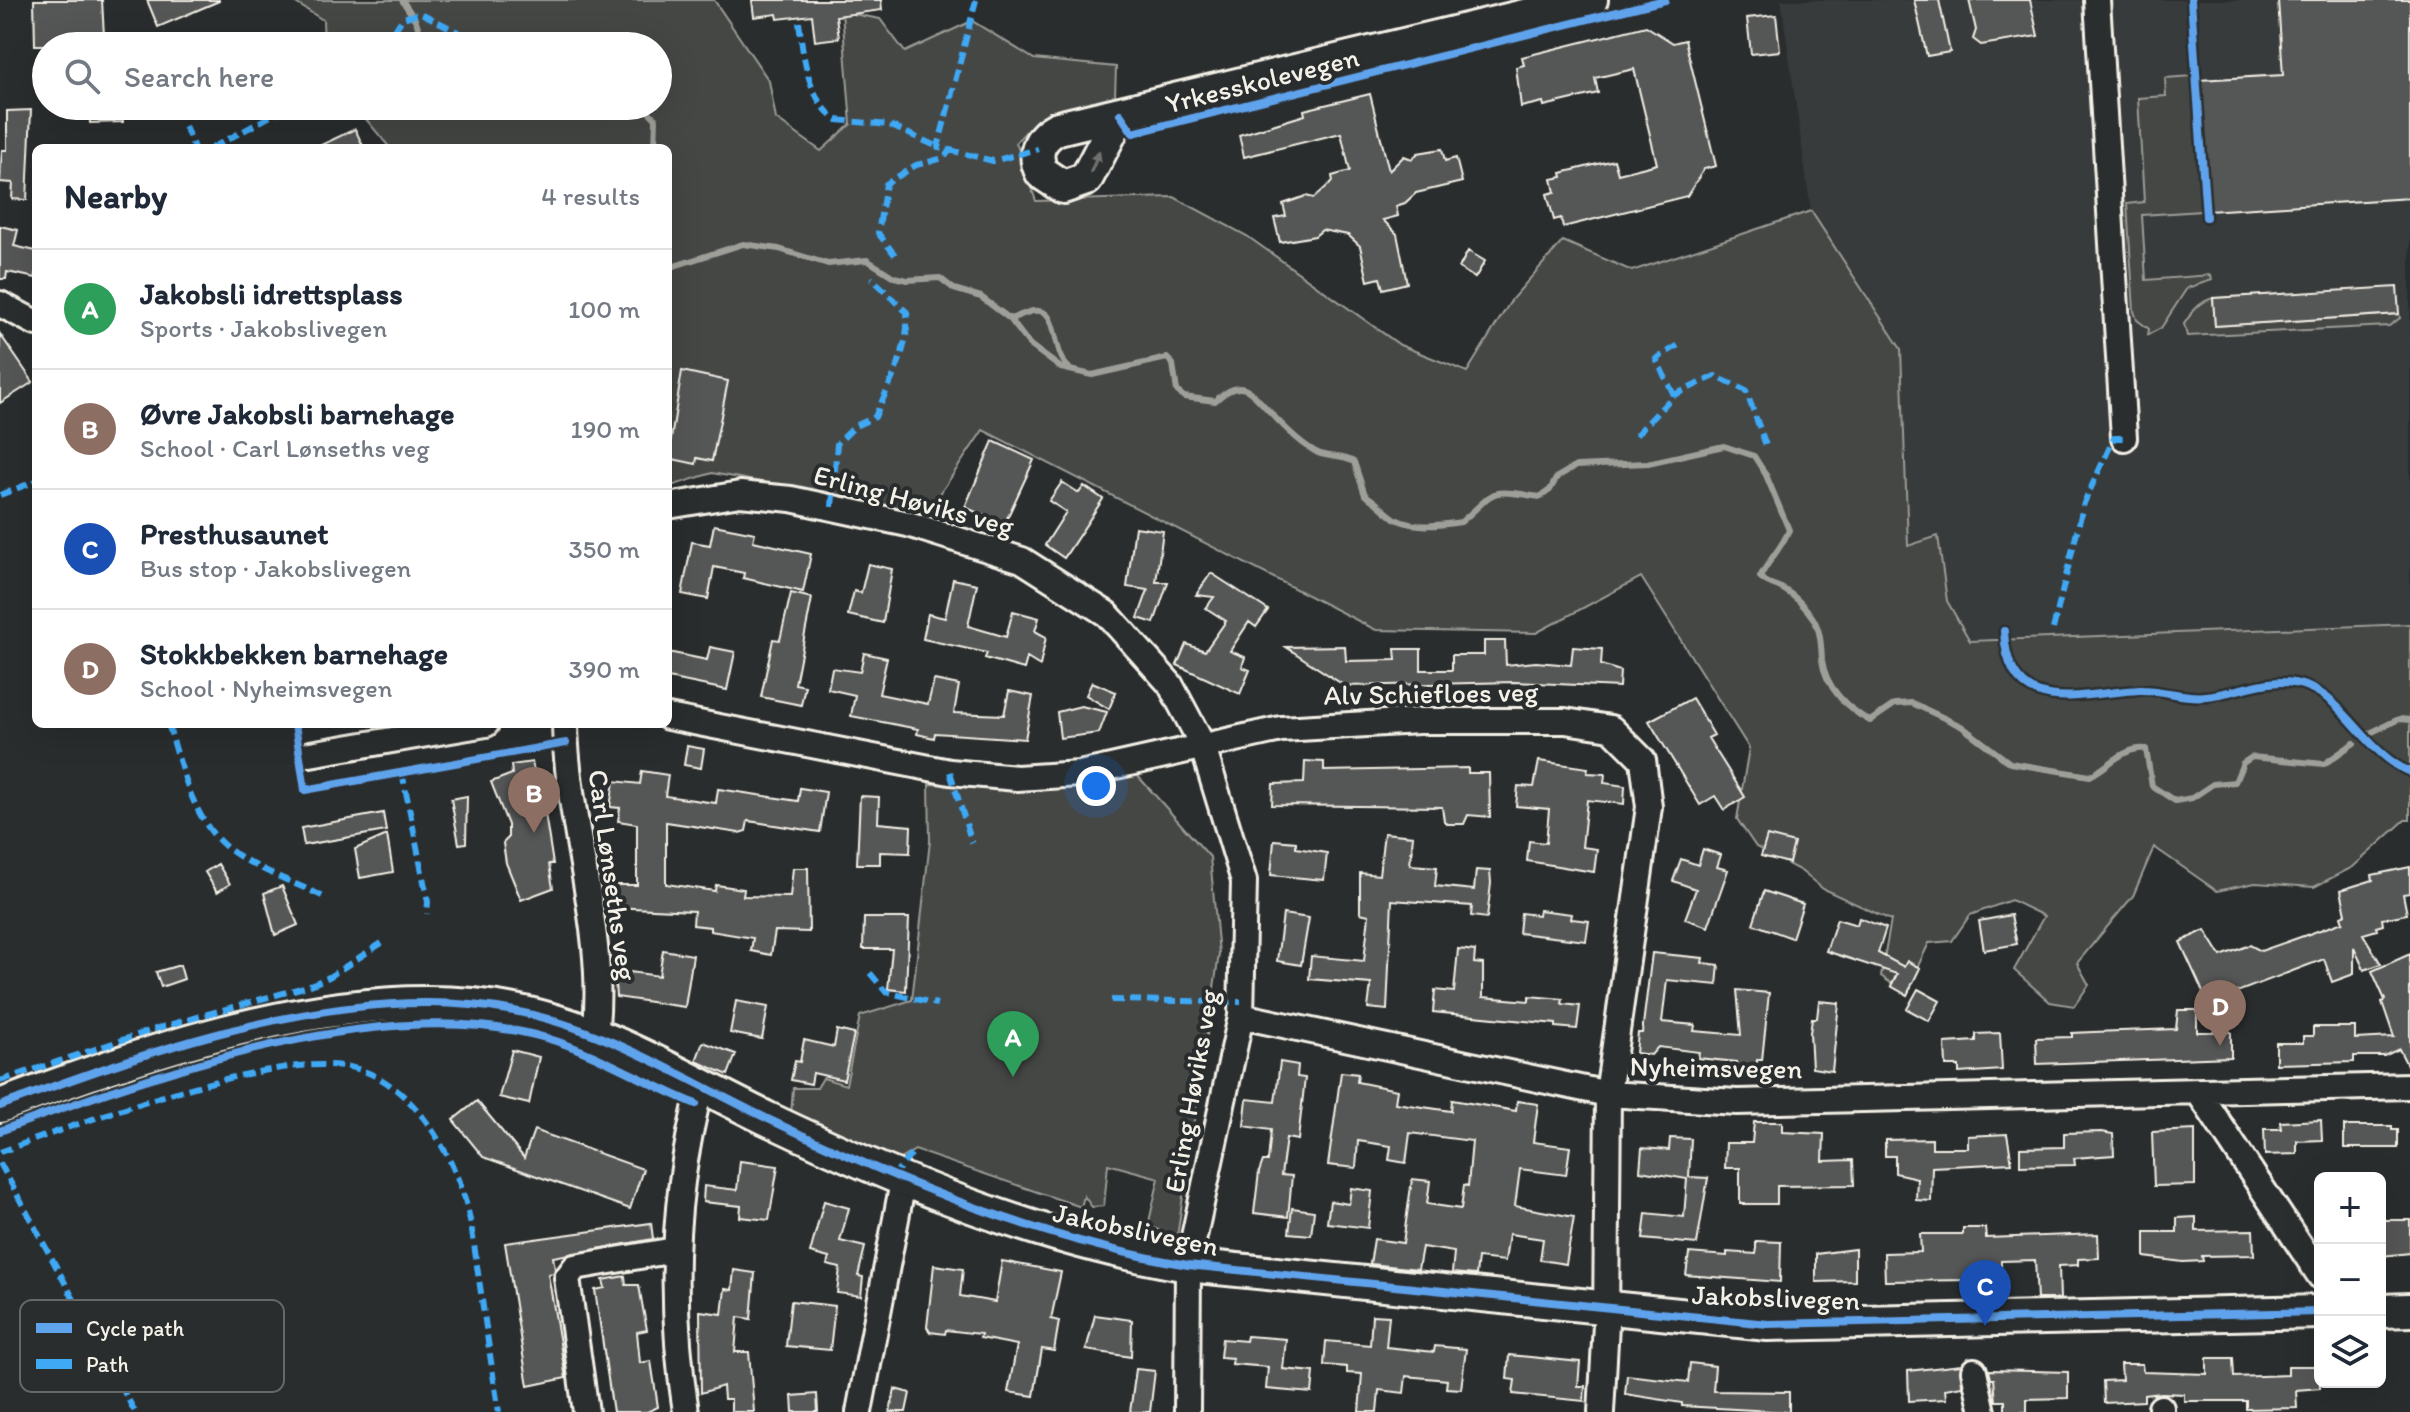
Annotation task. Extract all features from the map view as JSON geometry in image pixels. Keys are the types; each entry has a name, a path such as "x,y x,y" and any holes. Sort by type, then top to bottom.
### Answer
{"street":[{"name":"Yrkesskolevegen","path":"1120,114 1591,0"},
{"path":"2097,0 2124,438"},
{"path":"0,304 32,321"},
{"name":"Erling Høviks veg","path":"672,505 740,494 791,499 908,524 1022,560 1107,614 1170,684 1202,744 1244,881 1241,1016 1188,1265 1187,1412"},
{"name":"Alv Schiefloes veg","path":"672,718 950,772 1017,778 1080,774 1202,744 1281,729 1349,723 1514,719 1565,721 1611,728 1643,760 1649,807 1608,1094 1606,1306 1601,1412"},
{"path":"310,754 463,728"},
{"name":"Carl Lønseths veg","path":"565,728 570,794 600,996 595,1034"},
{"name":"Jakobslivegen","path":"0,1106 156,1051 338,1010 459,1004 513,1011 595,1034 903,1182 1040,1232 1188,1265 1606,1306 1725,1321 1823,1324 2314,1312"},
{"name":"Nyheimsvegen","path":"1241,1016 1608,1094 1737,1102 2410,1086"},
{"path":"686,1412 674,1316 675,1250 685,1167 701,1086"},
{"path":"2199,1093 2314,1267"},
{"path":"859,1412 903,1182"},
{"path":"586,1412 567,1278 575,1267 675,1250"},
{"path":"2386,1311 2410,1310"},
{"path":"1974,1371 1983,1412"}],"shaded area":[{"path":"291,0 714,0 769,81 776,119 821,151 851,124 842,12 880,19 905,52 972,21 1034,59 1116,67 1115,97 1038,119 1016,142 1036,201 1174,197 1247,236 1400,345 1467,372 1512,299 1563,241 1632,271 1811,211 1901,349 1908,546 1938,536 1947,601 1970,641 2410,624 2410,820 2405,820 2353,867 2314,887 2255,883 2217,891 2154,847 2133,896 2077,963 2089,985 2074,1006 2050,1002 2014,970 2044,916 2011,900 1970,915 1952,941 1929,943 1905,993 1881,976 1891,920 1823,889 1801,871 1756,847 1737,819 1749,748 1641,577 1536,633 1376,630 983,430 927,513 712,473 672,486 672,144 387,144 367,120 672,120 672,32 323,32 323,20"},
{"path":"1781,0 2410,0 2410,624 1970,641 1947,601 1938,536 1908,547 1901,349 1811,211"},
{"path":"2193,76 2201,211 2142,215 2146,280 2211,275 2212,280 2187,288 2161,328 2148,335 2149,329 2137,320 2134,311 2127,204 2144,202 2138,98 2166,96 2165,78"},
{"path":"2213,298 2215,326 2399,314 2400,318 2389,326 2187,336 2184,324 2200,305"},
{"path":"1137,775 1210,857 1219,954 1177,1237 1148,1226 1159,1178 1108,1164 1104,1206 1092,1207 1084,1196 1081,1207 915,1150 895,1162 791,1115 793,1088 817,1088 823,1078 846,1085 860,1016 912,1000 930,841 929,784 1059,787"}],"building":[{"path":"34,0 102,0 104,32 35,32"},
{"path":"147,0 219,0 219,1 158,27"},
{"path":"752,0 881,0 882,10 836,16 839,38 815,41 812,15 778,19 777,14 754,17"},
{"path":"1914,0 1939,0 1950,52 1927,56"},
{"path":"1969,0 2030,0 2038,36 1981,45 1973,39 1976,30"},
{"path":"2278,0 2410,0 2410,198 2208,211 2199,80 2283,75"},
{"path":"1776,15 1780,51 1751,54 1747,18"},
{"path":"1646,26 1673,43 1685,40 1716,166 1704,169 1687,196 1563,227 1561,218 1554,220 1547,194 1555,192 1552,179 1562,177 1561,173 1614,160 1618,174 1657,164 1634,69 1595,78 1598,93 1544,106 1543,102 1521,107 1516,67 1524,65 1522,57"},
{"path":"1370,94 1389,171 1404,156 1412,159 1418,153 1442,149 1445,161 1456,158 1462,182 1416,193 1396,206 1398,216 1383,220 1397,234 1407,283 1383,289 1380,278 1368,281 1360,246 1348,235 1322,230 1315,236 1280,242 1274,218 1286,216 1283,204 1306,196 1314,198 1333,181 1332,176 1350,171 1341,133 1244,157 1239,135 1305,115 1304,110"},
{"path":"31,110 27,200 12,199 13,183 0,182 2,150 7,150 7,111"},
{"path":"90,120 123,122 90,123"},
{"path":"355,129 362,144 323,144"},
{"path":"0,226 18,230 14,246 32,250 32,277 7,272 6,279 0,279"},
{"path":"1468,251 1485,261 1475,278 1459,268"},
{"path":"2397,287 2399,314 2215,326 2213,298"},
{"path":"0,334 32,383 0,403"},
{"path":"682,371 728,381 712,461 697,458 696,464 672,459 672,433"},
{"path":"993,441 1034,460 1004,525 965,507"},
{"path":"1062,482 1079,493 1084,486 1103,499 1064,558 1045,545 1066,512 1049,501"},
{"path":"714,525 755,533 753,541 811,554 803,592 743,578 744,573 714,567 708,599 682,594 692,542 710,545"},
{"path":"1135,527 1163,531 1156,582 1168,582 1154,623 1138,618 1148,590 1127,587"},
{"path":"868,564 892,569 883,623 848,615 854,591 861,593"},
{"path":"1211,573 1268,610 1256,627 1249,622 1230,651 1245,657 1242,667 1250,670 1240,694 1177,665 1186,644 1205,651 1226,621 1206,608 1214,597 1196,595"},
{"path":"953,579 977,584 968,626 1006,637 1013,611 1039,618 1035,631 1046,637 1040,666 1027,658 1024,669 985,658 987,653 923,639 928,614 945,618"},
{"path":"791,593 812,598 795,684 805,686 801,705 761,697 773,639 780,640"},
{"path":"1484,641 1505,641 1506,665 1536,662 1571,665 1573,647 1602,649 1601,665 1620,671 1619,687 1515,682 1345,686 1286,647 1345,646 1346,661 1396,660 1395,649 1421,649 1421,670 1452,670 1452,655 1484,655"},
{"path":"710,647 735,652 727,690 672,679 672,653 707,660"},
{"path":"864,653 887,658 879,694 928,704 934,680 959,685 954,713 1004,715 1009,691 1033,696 1025,739 935,733 934,738 917,734 918,729 851,716 855,695 828,689 832,668 860,672"},
{"path":"1092,682 1116,692 1109,709 1086,695"},
{"path":"1692,698 1714,735 1708,738 1745,797 1724,810 1715,796 1700,805 1649,721"},
{"path":"1081,706 1107,712 1099,733 1060,738 1057,712"},
{"path":"687,746 704,749 701,768 684,765"},
{"path":"1305,761 1324,762 1324,771 1468,768 1468,773 1489,773 1490,817 1468,815 1464,824 1448,824 1444,821 1442,807 1272,805 1273,784 1304,783"},
{"path":"1539,761 1588,768 1587,773 1605,774 1604,783 1625,786 1624,804 1587,800 1582,847 1597,849 1594,872 1527,861 1529,841 1546,843 1549,809 1516,806 1518,786 1534,787"},
{"path":"532,762 538,788 541,788 553,864 549,864 553,888 521,900 506,863 503,843 508,838 508,825 491,782 512,774 511,765"},
{"path":"642,771 668,775 665,796 716,803 718,789 798,801 800,788 826,792 820,832 748,821 746,831 739,833 666,822 666,884 715,891 716,885 744,889 743,896 790,897 793,868 808,868 809,932 775,931 771,955 751,951 753,938 693,925 694,911 612,907 612,885 637,885 637,824 618,821 620,808 610,807 614,781 640,784"},
{"path":"467,796 466,843 459,844 451,799"},
{"path":"860,796 879,797 878,823 911,826 910,853 880,852 880,864 857,864"},
{"path":"383,813 386,831 304,845 301,828"},
{"path":"1384,833 1413,836 1410,865 1437,867 1435,886 1474,890 1476,870 1490,871 1491,883 1487,918 1471,916 1472,906 1392,900 1387,1010 1368,1008 1371,984 1309,979 1311,956 1364,961 1369,915 1360,913 1360,873 1379,875"},
{"path":"387,835 393,872 360,878 355,849"},
{"path":"1767,836 1794,843 1789,863 1761,856"},
{"path":"1274,840 1296,842 1296,848 1327,853 1324,880 1271,875"},
{"path":"1703,849 1721,855 1717,867 1728,870 1708,927 1685,919 1696,889 1673,881 1681,859 1698,865"},
{"path":"218,864 230,884 217,892 205,872"},
{"path":"2410,867 2410,893 2403,894 2407,914 2382,919 2383,925 2376,927 2377,930 2363,934 2381,964 2364,970 2354,947 2354,974 2332,982 2324,959 2208,1003 2180,942 2205,930 2221,956 2250,945 2261,951 2343,922 2341,916 2346,914 2341,890 2373,880 2372,875"},
{"path":"282,886 298,925 275,935 264,893"},
{"path":"1764,891 1803,904 1792,938 1753,924"},
{"path":"1539,910 1572,914 1571,919 1589,921 1586,941 1519,933 1521,913 1538,915"},
{"path":"1283,914 1309,918 1301,965 1277,961"},
{"path":"2011,915 2017,944 1984,950 1979,921"},
{"path":"864,918 909,918 906,991 888,989 892,949 863,949"},
{"path":"1859,918 1886,928 1878,953 1904,967 1907,961 1920,968 1907,995 1891,986 1897,974 1826,951 1837,919 1857,925"},
{"path":"1458,949 1475,951 1474,963 1483,964 1483,997 1529,1001 1529,996 1563,999 1562,1004 1580,1006 1577,1029 1556,1027 1556,1024 1433,1012 1435,990 1454,992"},
{"path":"663,950 693,955 685,1007 616,997 614,970 659,976"},
{"path":"1652,953 1703,958 1702,963 1719,965 1717,985 1667,980 1662,1022 1695,1025 1694,1031 1741,1035 1737,990 1769,993 1762,1060 1757,1060 1755,1079 1735,1077 1736,1062 1698,1058 1699,1052 1658,1047 1651,1055 1636,1053 1638,1033 1642,1033"},
{"path":"2410,954 2410,1071 2399,1049 2384,1056 2354,1056 2354,1062 2276,1064 2276,1043 2303,1043 2303,1036 2313,1036 2313,1027 2355,1027 2355,1039 2394,1037 2382,1002 2385,1000 2372,971"},
{"path":"180,965 184,979 161,987 156,972"},
{"path":"1918,989 1940,1001 1929,1021 1907,1009"},
{"path":"736,1001 768,1007 762,1039 730,1033"},
{"path":"1819,1001 1839,1003 1832,1071 1812,1068 1810,1033 1812,1018 1817,1018"},
{"path":"2178,1010 2197,1010 2197,1032 2231,1032 2231,1057 2037,1064 2036,1038 2072,1037 2072,1033 2176,1029"},
{"path":"837,1030 854,1034 844,1080 813,1073 811,1084 791,1080 795,1061 800,1062 804,1040 834,1047"},
{"path":"2000,1033 2002,1070 1959,1073 1959,1066 1946,1066 1945,1043 1976,1041 1976,1034"},
{"path":"703,1042 736,1054 728,1075 696,1061"},
{"path":"512,1050 539,1057 529,1104 499,1097"},
{"path":"1280,1062 1298,1065 1297,1077 1305,1078 1298,1140 1286,1138 1281,1175 1292,1176 1288,1217 1254,1213 1259,1172 1263,1161 1268,1161 1271,1130 1244,1126 1247,1099 1275,1102"},
{"path":"1341,1072 1358,1074 1357,1082 1397,1090 1395,1103 1451,1111 1452,1100 1516,1111 1517,1101 1538,1104 1533,1142 1570,1147 1566,1175 1520,1169 1515,1206 1574,1217 1566,1264 1540,1260 1543,1239 1509,1234 1505,1261 1478,1258 1476,1275 1452,1273 1454,1252 1422,1247 1418,1269 1370,1264 1374,1239 1403,1243 1412,1179 1430,1181 1427,1204 1461,1209 1464,1185 1468,1186 1472,1141 1410,1133 1406,1163 1389,1160 1391,1146 1358,1141 1356,1168 1328,1165"},
{"path":"477,1101 524,1158 534,1130 643,1169 630,1209 483,1157 453,1120"},
{"path":"2321,1120 2322,1140 2297,1141 2297,1154 2265,1155 2264,1129 2281,1129 2280,1122"},
{"path":"1754,1122 1782,1122 1782,1132 1824,1134 1823,1161 1853,1160 1854,1185 1777,1186 1777,1204 1740,1204 1740,1168 1725,1168 1726,1143 1752,1143"},
{"path":"2344,1126 2392,1126 2392,1130 2398,1130 2398,1148 2344,1148"},
{"path":"2195,1130 2195,1185 2154,1186 2152,1132"},
{"path":"2064,1133 2113,1134 2114,1155 2074,1158 2075,1165 2020,1166 2020,1148 2064,1147"},
{"path":"2007,1134 2012,1163 1932,1167 1931,1201 1916,1200 1917,1178 1895,1173 1895,1156 1885,1156 1885,1140 1932,1139 1932,1148 1968,1148 1968,1136"},
{"path":"1670,1138 1691,1139 1689,1177 1708,1178 1697,1244 1643,1239 1646,1213 1684,1217 1687,1179 1640,1171 1642,1148 1669,1150"},
{"path":"740,1161 778,1166 769,1220 740,1217 741,1206 703,1202 704,1186 737,1190"},
{"path":"1351,1188 1372,1191 1368,1228 1327,1223 1330,1201 1349,1204"},
{"path":"824,1201 849,1208 840,1241 865,1247 858,1276 863,1277 861,1296 837,1293 840,1268 827,1265 829,1258 810,1253"},
{"path":"1292,1208 1314,1211 1311,1235 1289,1233"},
{"path":"2196,1217 2196,1231 2253,1230 2254,1255 2202,1256 2203,1261 2183,1262 2145,1257 2145,1232 2177,1232 2177,1218"},
{"path":"2386,1220 2410,1220 2410,1253 2386,1256"},
{"path":"651,1223 653,1239 553,1257 554,1273 548,1274 566,1378 528,1386 505,1243"},
{"path":"1963,1228 1985,1228 1986,1238 2098,1234 2099,1258 2078,1259 2078,1265 2059,1266 2060,1299 2037,1299 2035,1260 2001,1261 2001,1267 1973,1268 1974,1280 1885,1281 1884,1253 1921,1252 1920,1234 1963,1234"},
{"path":"1756,1241 1781,1242 1780,1282 1686,1275 1689,1253 1727,1256 1727,1252 1756,1254"},
{"path":"1855,1249 1855,1281 1816,1282 1816,1254"},
{"path":"1002,1261 1061,1272 1051,1319 1059,1321 1054,1351 1042,1349 1034,1396 1008,1392 1017,1345 980,1338 981,1334 946,1330 945,1334 930,1332 927,1327 934,1265 963,1269 960,1296 995,1302"},
{"path":"734,1270 755,1273 751,1319 738,1317 735,1352 749,1352 754,1412 731,1412 731,1399 724,1399 723,1386 701,1393 700,1311 722,1314 725,1289 732,1290"},
{"path":"625,1276 626,1285 639,1285 647,1330 637,1332 640,1363 651,1361 658,1407 647,1412 613,1412 595,1290 605,1288 603,1280"},
{"path":"791,1301 835,1306 830,1350 786,1346"},
{"path":"1095,1315 1132,1320 1131,1357 1086,1350"},
{"path":"1372,1315 1389,1316 1386,1347 1434,1352 1435,1346 1466,1349 1461,1389 1446,1388 1447,1380 1406,1376 1404,1393 1379,1390 1377,1412 1359,1412 1362,1374 1347,1373 1347,1367 1324,1365 1326,1341 1370,1345"},
{"path":"1247,1336 1286,1339 1283,1369 1314,1372 1312,1393 1266,1389 1268,1367 1232,1364 1233,1358 1220,1357 1222,1339 1246,1341"},
{"path":"1509,1355 1580,1362 1578,1386 1585,1386 1584,1401 1513,1394 1515,1380 1507,1379"},
{"path":"2207,1358 2233,1358 2234,1377 2288,1375 2288,1366 2314,1366 2314,1388 2320,1388 2296,1390 2297,1408 2246,1409 2246,1401 2184,1401 2184,1394 2162,1393 2144,1395 2144,1401 2104,1403 2103,1381 2122,1380 2121,1364 2142,1364 2143,1372 2207,1374"},
{"path":"1690,1363 1715,1366 1713,1391 1789,1392 1789,1412 1682,1406 1682,1403 1625,1394 1627,1375 1688,1382"},
{"path":"1961,1365 1962,1386 1945,1389 1946,1399 1909,1401 1908,1371"},
{"path":"1136,1369 1155,1371 1150,1412 1130,1412"},
{"path":"1989,1370 2068,1372 2068,1398 2027,1399 2027,1412 2005,1412 2005,1401 1996,1401 1994,1379 1991,1379"},
{"path":"895,1389 910,1393 906,1412 890,1412"},
{"path":"817,1394 818,1412 793,1412 792,1396"}],"waterway":[{"path":"402,0 420,32"},
{"path":"655,144 656,120"},
{"path":"672,267 743,244 779,249 828,264 867,260 894,277 907,280 940,278 954,289 981,297 1010,319 1030,345 1061,368 1092,375 1167,358 1173,364 1177,391 1184,397 1215,401 1232,389 1245,389 1312,449 1322,455 1354,462 1365,495 1396,519 1411,524 1461,522 1494,494 1540,497 1550,490 1557,477 1576,466 1648,463 1724,446 1754,456 1766,475 1789,530 1760,577 1790,594 1810,614 1819,633 1824,670 1832,688 1853,710 1870,721 1895,704 1912,703 1961,726 2010,763 2090,776 2123,754 2146,749 2152,786 2175,801 2192,798 2213,784 2235,782 2243,763 2252,757 2324,764 2354,743"},
{"path":"1010,319 1029,312 1046,314 1069,368"},
{"path":"2372,732 2399,719 2410,720"}],"marked path":[{"path":"976,0 938,147 993,161 1038,149"},
{"path":"394,32 403,18 421,13 458,32"},
{"path":"799,22 808,76 819,100 837,120 889,125 938,147"},
{"path":"219,144 263,120"},
{"path":"185,126 192,144"},
{"path":"895,255 878,233 886,184 916,165 944,158 950,150"},
{"path":"832,507 837,444 855,426 875,417 905,340 907,312 871,278"},
{"path":"1674,395 1656,359 1682,343"},
{"path":"1636,435 1674,395 1715,376 1746,391 1767,448"},
{"path":"2053,629 2084,503 2114,438 2124,438"},
{"path":"0,495 32,483"},
{"path":"169,728 197,809 217,838 252,864 324,897"},
{"path":"402,772 428,902 427,914"},
{"path":"950,772 972,843"},
{"path":"0,1081 158,1028 308,986 329,977 385,941"},
{"path":"870,973 886,992 937,1004"},
{"path":"1111,1000 1241,1002"},
{"path":"0,1152 183,1090 286,1067 330,1065 364,1071 382,1080 427,1122 449,1158 464,1196 472,1229 499,1412"},
{"path":"892,1177 915,1150"},
{"path":"0,1163 74,1300"},
{"path":"124,1392 135,1412"}],"cycle path":[{"path":"1120,114 1133,133 1665,0"},
{"path":"2191,0 2206,217"},
{"path":"2004,631 2009,659 2018,679 2033,690 2051,695 2139,690 2198,697 2269,683 2295,683 2308,687 2334,704 2381,753 2410,772"},
{"path":"296,728 305,790 566,743"},
{"path":"0,1106 186,1042 253,1025 386,1004 451,1004 514,1011 580,1029 644,1056 819,1143 921,1187 1078,1241 1188,1265 1768,1324 2314,1312"},
{"path":"0,1131 198,1064 343,1032 414,1025 482,1026 546,1038 584,1052 696,1104"}],"place":[{"name":"Øvre Jakobsli barnehage","path":"534,833"},
{"name":"Stokkbekken barnehage","path":"2220,1046"},
{"name":"Jakobsli idrettsplass","path":"1013,1077"},
{"name":"Presthusaunet","path":"1985,1326"}]}
